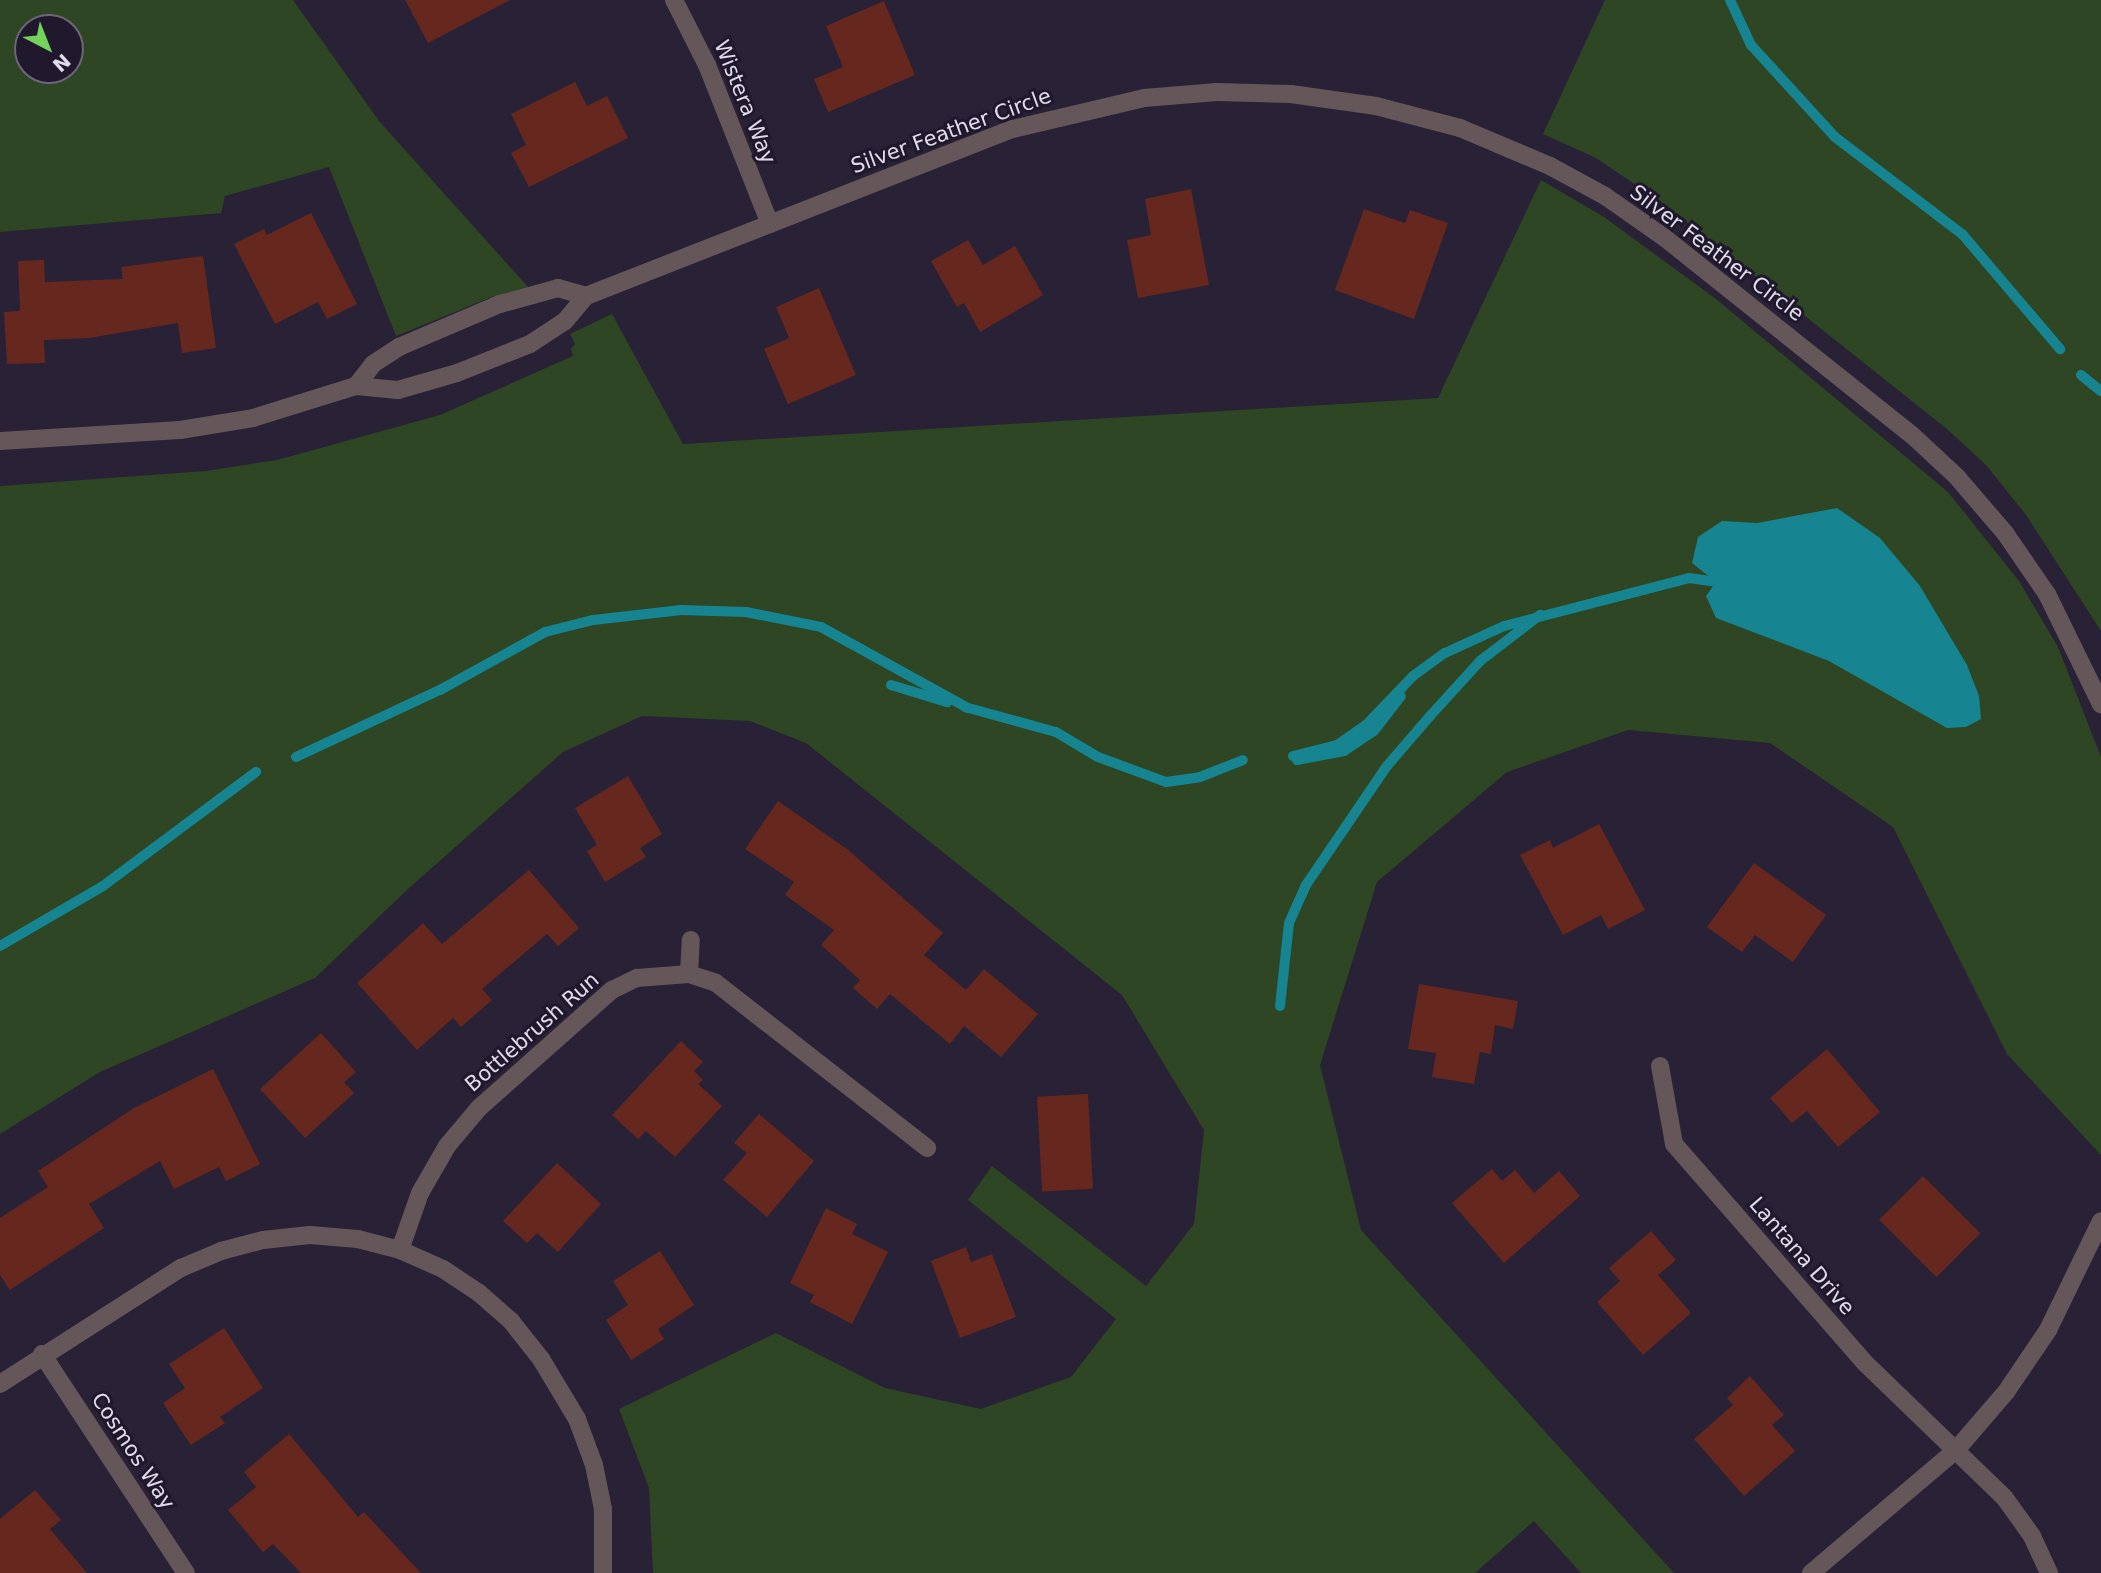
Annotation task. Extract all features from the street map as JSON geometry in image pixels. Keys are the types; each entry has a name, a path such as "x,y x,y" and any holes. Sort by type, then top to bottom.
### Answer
{"street":[{"name":"Wistera Way","path":"674,0 707,65 770,224"},
{"name":"Silver Feather Circle","path":"0,441 180,430 253,418 356,386 398,390 470,368 530,344 565,321 586,296 1013,129 1144,98 1217,92 1291,94 1376,106 1460,128 1539,161 1605,196 1665,237 1912,435 2005,533 2046,594 2101,704"},
{"path":"356,386 373,364 399,346 500,304 558,288 586,296"},
{"path":"689,974 691,940"},
{"name":"Bottlebrush Run","path":"400,1250 420,1193 447,1146 479,1108 612,990 637,978 689,974 737,995 927,1148"},
{"name":"Lantana Drive","path":"1660,1066 1674,1144 1864,1362 2004,1497 2032,1536 2049,1573"},
{"path":"1811,1573 1956,1450 2006,1392 2048,1331 2101,1221"},
{"path":"0,1384 42,1354 181,1268 221,1251 262,1240 310,1235 358,1239 400,1250 443,1269 479,1293 511,1321 541,1359 577,1419 594,1465 603,1509 603,1573"},
{"name":"Cosmos Way","path":"42,1354 186,1573"}],"shaded area":[{"path":"0,0 293,0 379,121 528,287 489,298 396,336 329,167 225,196 221,213 0,232"},
{"path":"1605,0 2101,0 2101,631 2026,515 1986,465 1947,429 1667,206 1596,158 1543,134"},
{"path":"1541,180 1604,217 1716,299 1948,492 2019,581 2058,647 2101,757 2101,1155 2007,1054 1893,827 1770,743 1628,730 1507,772 1377,882 1320,1065 1361,1230 1674,1573 1581,1573 1534,1521 1475,1573 653,1573 649,1488 619,1409 776,1333 885,1388 981,1409 1071,1377 1116,1319 968,1200 992,1166 1146,1286 1194,1224 1204,1130 1122,995 806,743 750,721 642,716 563,752 408,889 315,978 100,1072 0,1134 0,486 206,471 277,460 440,415 573,356 571,349 575,344 570,334 612,314 683,444 1438,398"},
{"path":"1837,508 1880,538 1920,586 1967,665 1979,696 1981,719 1966,727 1947,728 1829,661 1716,618 1706,596 1716,582 1692,563 1698,537 1722,521 1757,523"}],"building":[{"path":"405,0 510,0 428,43"},
{"path":"884,1 915,75 828,112 814,79 843,67 826,26"},
{"path":"575,82 587,106 607,96 628,138 529,187 511,153 526,145 511,114"},
{"path":"1191,189 1209,285 1138,298 1127,240 1151,235 1145,199"},
{"path":"1364,209 1405,223 1410,210 1448,223 1414,319 1335,290"},
{"path":"311,213 357,304 327,319 318,302 275,324 234,244 264,229 267,235"},
{"path":"968,240 983,265 1015,246 1043,295 980,332 964,303 957,307 931,261"},
{"path":"203,256 216,348 182,353 178,323 89,338 44,340 45,363 7,364 4,312 20,311 18,261 44,260 45,282 123,279 121,267"},
{"path":"819,288 856,375 788,404 764,349 789,338 776,307"},
{"path":"628,776 662,834 640,848 646,857 605,882 587,851 597,845 575,808"},
{"path":"778,801 847,849 943,933 924,955 966,990 984,969 1038,1014 1001,1057 964,1026 950,1044 890,994 877,1009 853,988 860,980 821,945 834,930 785,895 794,882 745,849"},
{"path":"1599,824 1645,910 1608,929 1601,915 1563,935 1520,855 1550,840 1553,848"},
{"path":"1754,863 1826,915 1793,962 1755,935 1742,952 1707,927"},
{"path":"529,870 579,928 558,946 547,934 482,989 492,1000 461,1027 453,1018 417,1050 357,983 423,923 442,944"},
{"path":"1419,984 1518,1001 1513,1029 1495,1025 1491,1054 1480,1052 1474,1084 1432,1077 1436,1053 1408,1049"},
{"path":"321,1033 356,1072 344,1082 354,1093 305,1138 260,1089"},
{"path":"681,1041 703,1062 694,1071 703,1080 698,1084 722,1106 675,1157 646,1131 638,1139 612,1115"},
{"path":"1827,1049 1880,1112 1838,1147 1807,1111 1792,1123 1770,1098"},
{"path":"213,1069 260,1164 226,1181 219,1167 174,1189 160,1161 89,1204 104,1228 10,1290 0,1275 0,1218 48,1187 38,1171 134,1108"},
{"path":"1088,1094 1093,1189 1042,1192 1037,1097"},
{"path":"759,1114 814,1161 767,1217 723,1180 747,1153 734,1143"},
{"path":"557,1163 601,1204 558,1252 537,1233 527,1243 503,1221"},
{"path":"1492,1169 1502,1181 1515,1170 1534,1193 1559,1171 1580,1196 1504,1263 1452,1203"},
{"path":"1923,1176 1980,1233 1936,1277 1879,1220"},
{"path":"826,1208 857,1224 852,1234 888,1252 852,1324 810,1302 814,1295 790,1283"},
{"path":"1651,1231 1676,1260 1658,1275 1691,1313 1643,1355 1597,1302 1620,1281 1609,1268"},
{"path":"966,1247 971,1262 992,1254 1016,1317 960,1338 931,1261"},
{"path":"660,1251 694,1305 658,1329 664,1339 631,1360 606,1320 628,1305 613,1281"},
{"path":"224,1328 263,1388 220,1417 225,1423 191,1445 163,1403 185,1388 169,1364"},
{"path":"1750,1376 1784,1415 1772,1425 1795,1451 1744,1496 1694,1439 1733,1405 1727,1398"},
{"path":"289,1434 358,1517 364,1512 421,1573 301,1573 273,1544 263,1552 228,1510 256,1487 244,1472"},
{"path":"35,1490 61,1520 50,1529 87,1573 0,1573 0,1519"}],"waterway":[{"path":"1730,0 1751,45 1835,137 1963,235 2060,349"},
{"path":"2081,375 2101,391"},
{"path":"1293,756 1337,745 1367,724 1413,676 1445,653 1504,626 1689,578 1716,582"},
{"path":"296,757 440,690 545,632 593,620 681,610 746,612 821,627 968,708"},
{"path":"1280,1006 1289,923 1306,885 1387,766 1430,716 1480,661 1540,615"},
{"path":"891,685 947,702"},
{"path":"1297,760 1344,751 1374,731 1401,696"},
{"path":"965,707 1056,732 1098,757 1166,782 1200,777 1243,760"},
{"path":"0,946 103,886 256,772"}]}
